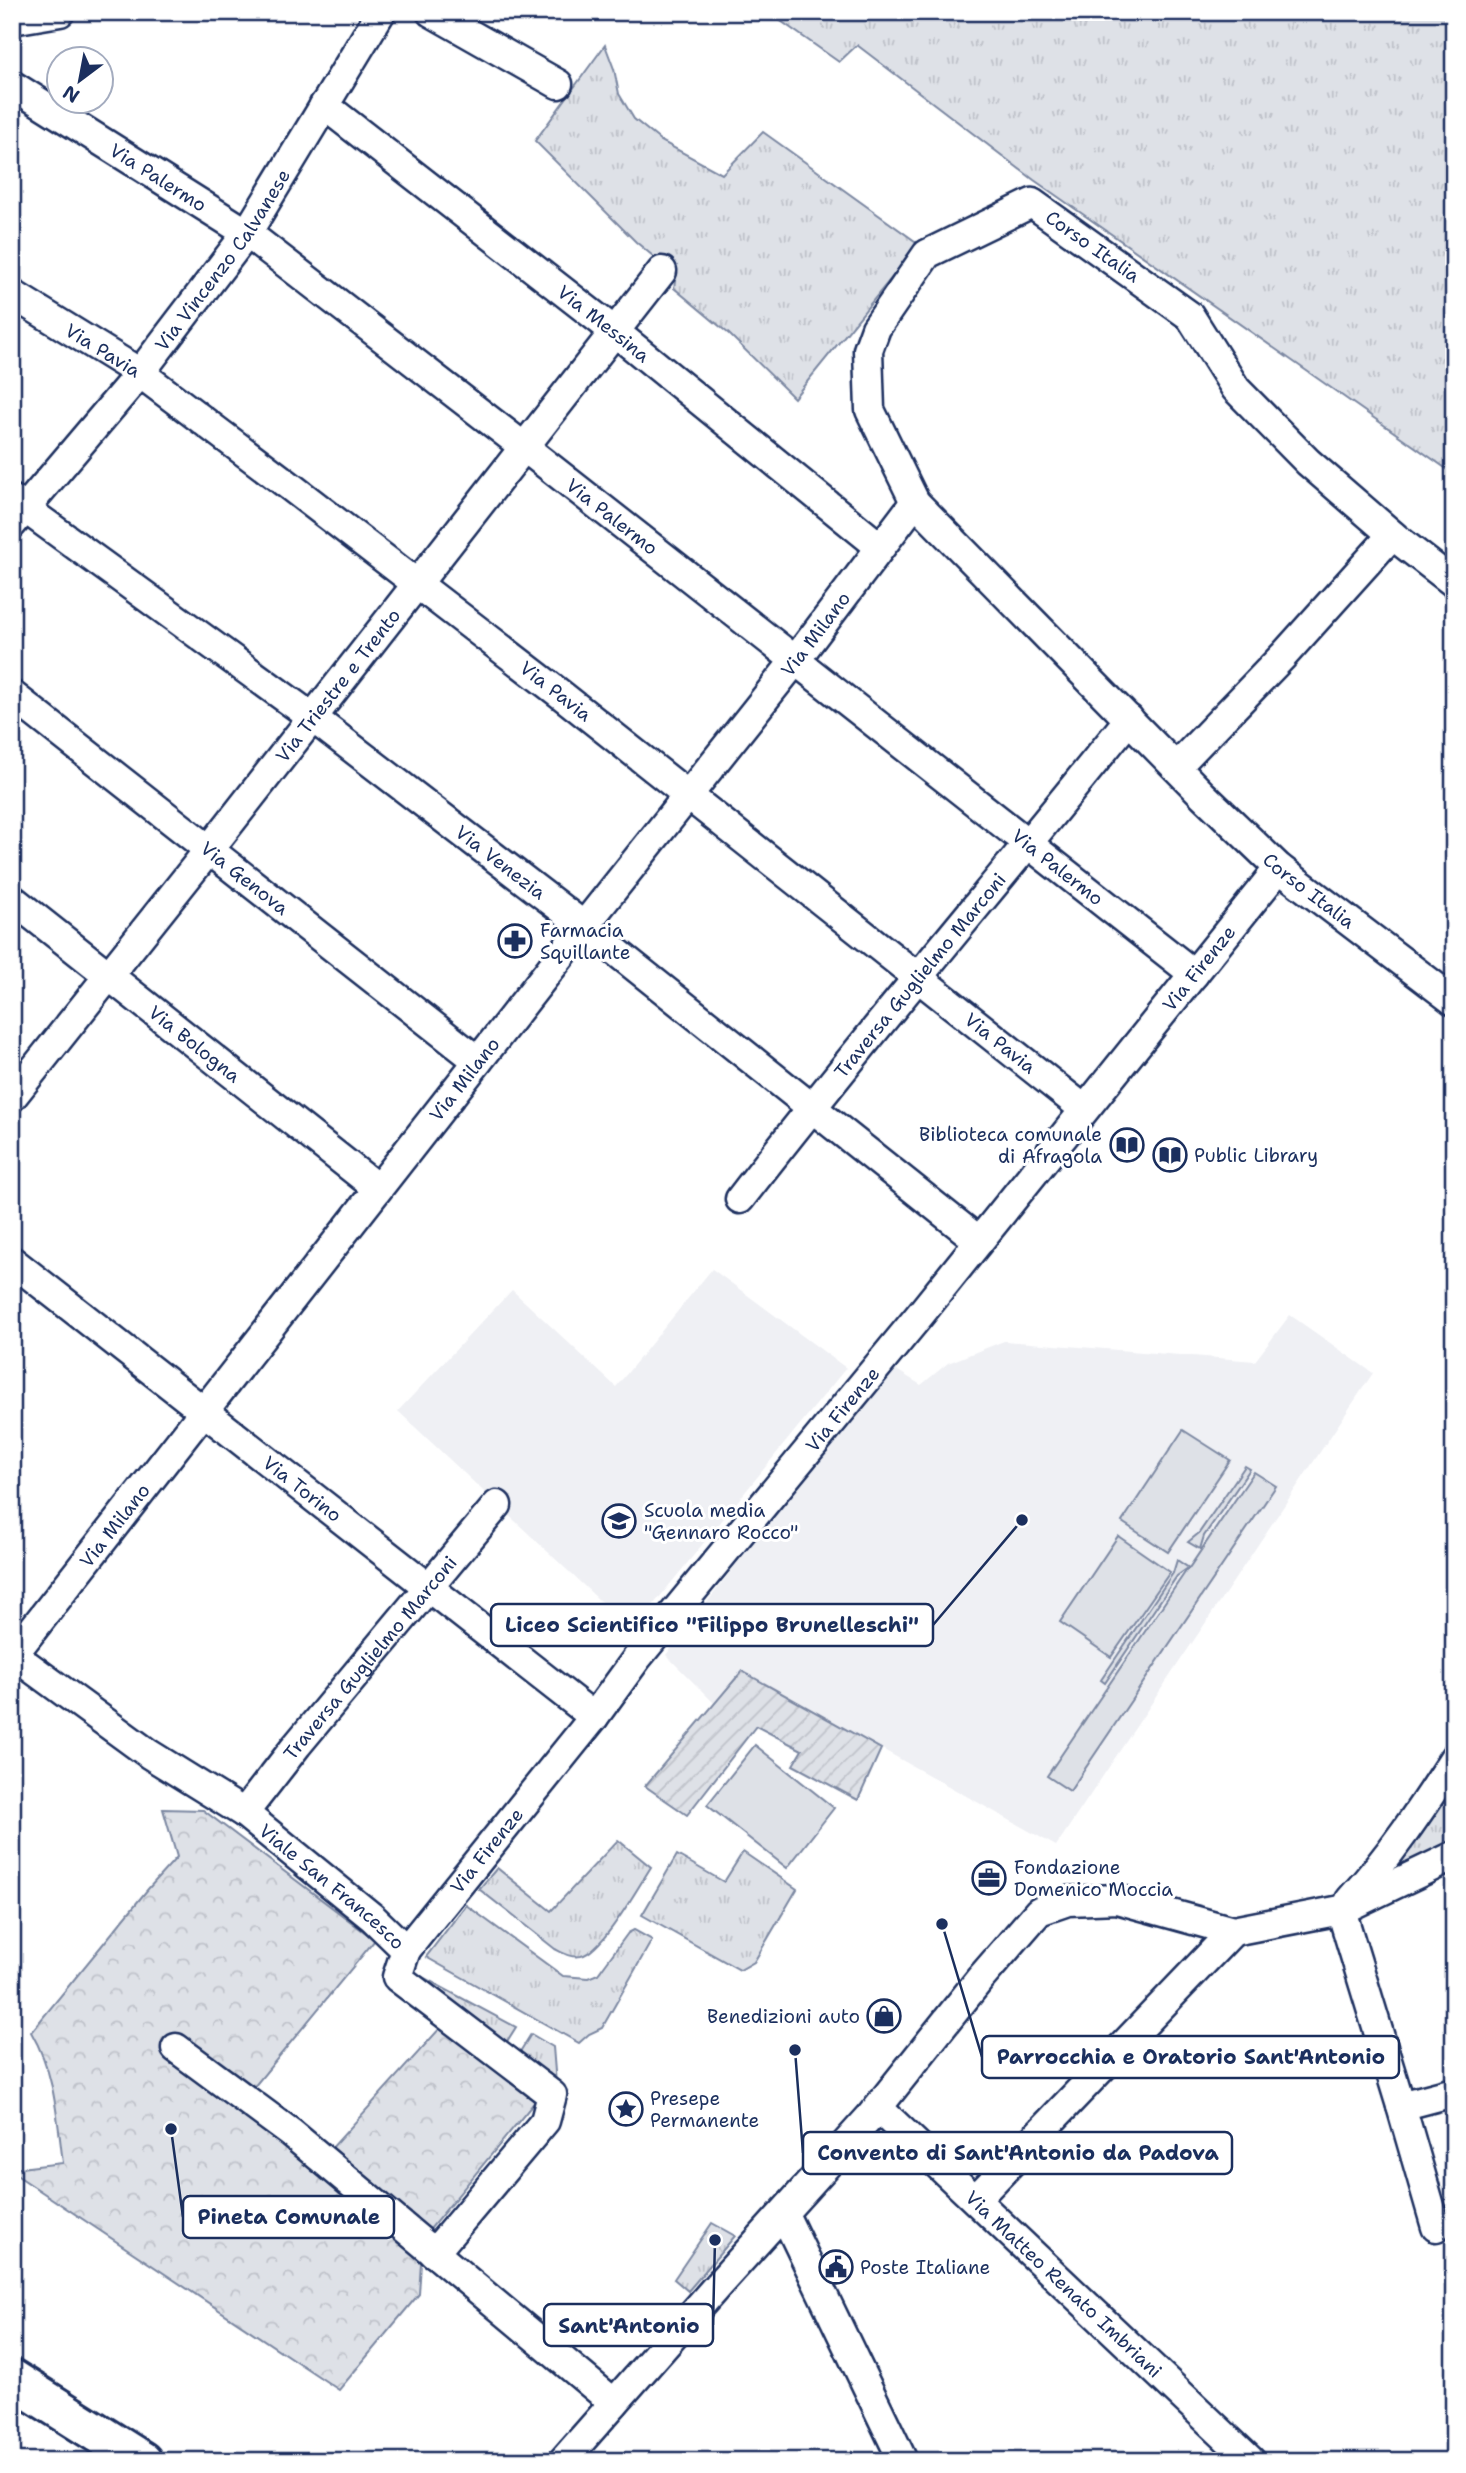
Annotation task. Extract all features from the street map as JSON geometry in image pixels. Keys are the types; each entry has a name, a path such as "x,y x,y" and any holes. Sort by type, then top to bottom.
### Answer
{"street":[{"path":"12,20 60,12"},
{"name":"Via Vincenzo Calvanese","path":"17,510 140,373 247,233 381,12"},
{"path":"431,12 558,84"},
{"name":"Via Palermo","path":"12,85 247,233 524,447 1194,974"},
{"name":"Via Messina","path":"324,105 614,331 880,547"},
{"name":"Corso Italia","path":"1454,583 1392,535 1308,461 1236,389 1190,316 1032,203 927,254 876,328 868,350 870,411 915,502 1279,868 1454,1001"},
{"name":"Via Triestre e Trento","path":"12,1097 313,718 662,271"},
{"name":"Via Pavia","path":"12,294 140,373 688,795 1084,1109"},
{"name":"Via Milano","path":"13,1655 377,1188 794,662 915,502"},
{"name":"Via Venezia","path":"17,510 313,718 584,926 979,1241"},
{"path":"1176,767 1274,665 1392,535"},
{"name":"Via Genova","path":"12,695 478,1061"},
{"name":"Traversa Guglielmo Marconi","path":"740,1199 811,1108 1129,719"},
{"name":"Via Firenze","path":"406,1950 594,1717 637,1658 979,1241 1279,868"},
{"name":"Via Bologna","path":"12,899 377,1188"},
{"name":"Via Torino","path":"12,1261 594,1717"},
{"name":"Traversa Guglielmo Marconi","path":"244,1812 497,1505"},
{"name":"Viale San Francesco","path":"13,1655 149,1754 244,1812 373,1919 406,1950 397,1977 552,2095 545,2121 434,2253"},
{"path":"1341,1909 1373,1875 1411,1825 1454,1758"},
{"path":"563,2461 878,2108 980,1979 1039,1911 1068,1901 1116,1899 1233,1931 1341,1909 1454,1856"},
{"path":"1341,1909 1436,2227"},
{"path":"976,2199 1233,1931"},
{"path":"176,2048 291,2133 614,2403"},
{"path":"1401,2106 1454,2092"},
{"name":"Via Matteo Renato Imbriani","path":"878,2108 1251,2461"},
{"path":"784,2214 903,2461"},
{"path":"12,2379 142,2461"}],"shaded area":[{"name":"Scuola media \"Gennaro Rocco\"","path":"712,1269 846,1368 632,1631 398,1411 512,1290 616,1387"},
{"path":"1290,1315 1373,1373 1056,1846 742,1671 714,1703 666,1655 890,1366 921,1385 948,1363 1004,1341 1255,1361"}],"green space":[{"path":"768,12 1454,12 1454,474 1034,180 857,45 839,62"},
{"path":"605,45 619,94 634,119 661,141 722,174 763,132 919,244 794,398 729,334 674,288 676,275 636,242 535,141"},
{"path":"1183,1430 1230,1460 1168,1552 1122,1522"},
{"path":"1245,1466 1250,1469 1204,1536 1200,1549 1188,1542 1199,1533"},
{"path":"1254,1472 1276,1486 1070,1791 1047,1776 1188,1568 1177,1576 1105,1683 1101,1680 1173,1573 1177,1560 1189,1568"},
{"path":"1118,1536 1170,1572 1111,1657 1060,1622"},
{"path":"742,1671 881,1749 858,1800 793,1765 802,1750 756,1726 687,1815 645,1786"},
{"path":"755,1745 834,1808 787,1868 707,1805"},
{"path":"1454,1784 1454,1842 1398,1866"},
{"path":"163,1809 203,1810 375,1940 244,2099 322,2159 441,2027 538,2098 412,2251 421,2263 419,2294 339,2390 12,2172 12,2169 63,2163 50,2079 31,2032 177,1857"},
{"path":"618,1840 651,1867 609,1931 590,1952 581,1956 570,1956 555,1949 479,1889 497,1868 551,1911"},
{"path":"743,1852 797,1889 754,1962 740,1970 642,1915 677,1855 724,1882"},
{"path":"466,1905 563,1976 588,1978 598,1974 628,1933 634,1930 652,1940 602,2028 579,2043 426,1957"},
{"path":"415,1973 516,2027 504,2046 413,1979"},
{"path":"531,2034 553,2047 556,2084 518,2055"},
{"path":"712,2223 735,2236 688,2291 674,2279"}],"place":[{"name":"Farmacia Squillante","path":"515,941"},
{"name":"Biblioteca comunale di Afragola","path":"1127,1145"},
{"name":"Public Library","path":"1170,1155"},
{"name":"Liceo Scientifico \"Filippo Brunelleschi\"","path":"1022,1520"},
{"name":"Scuola media \"Gennaro Rocco\"","path":"619,1521"},
{"name":"Fondazione Domenico Moccia","path":"989,1878"},
{"name":"Parrocchia e Oratorio Sant'Antonio","path":"942,1924"},
{"name":"Benedizioni auto","path":"884,2016"},
{"name":"Convento di Sant'Antonio da Padova","path":"795,2050"},
{"name":"Presepe Permanente","path":"626,2109"},
{"name":"Pineta Comunale","path":"171,2129"},
{"name":"Sant'Antonio","path":"715,2240"},
{"name":"Poste Italiane","path":"836,2267"}]}
